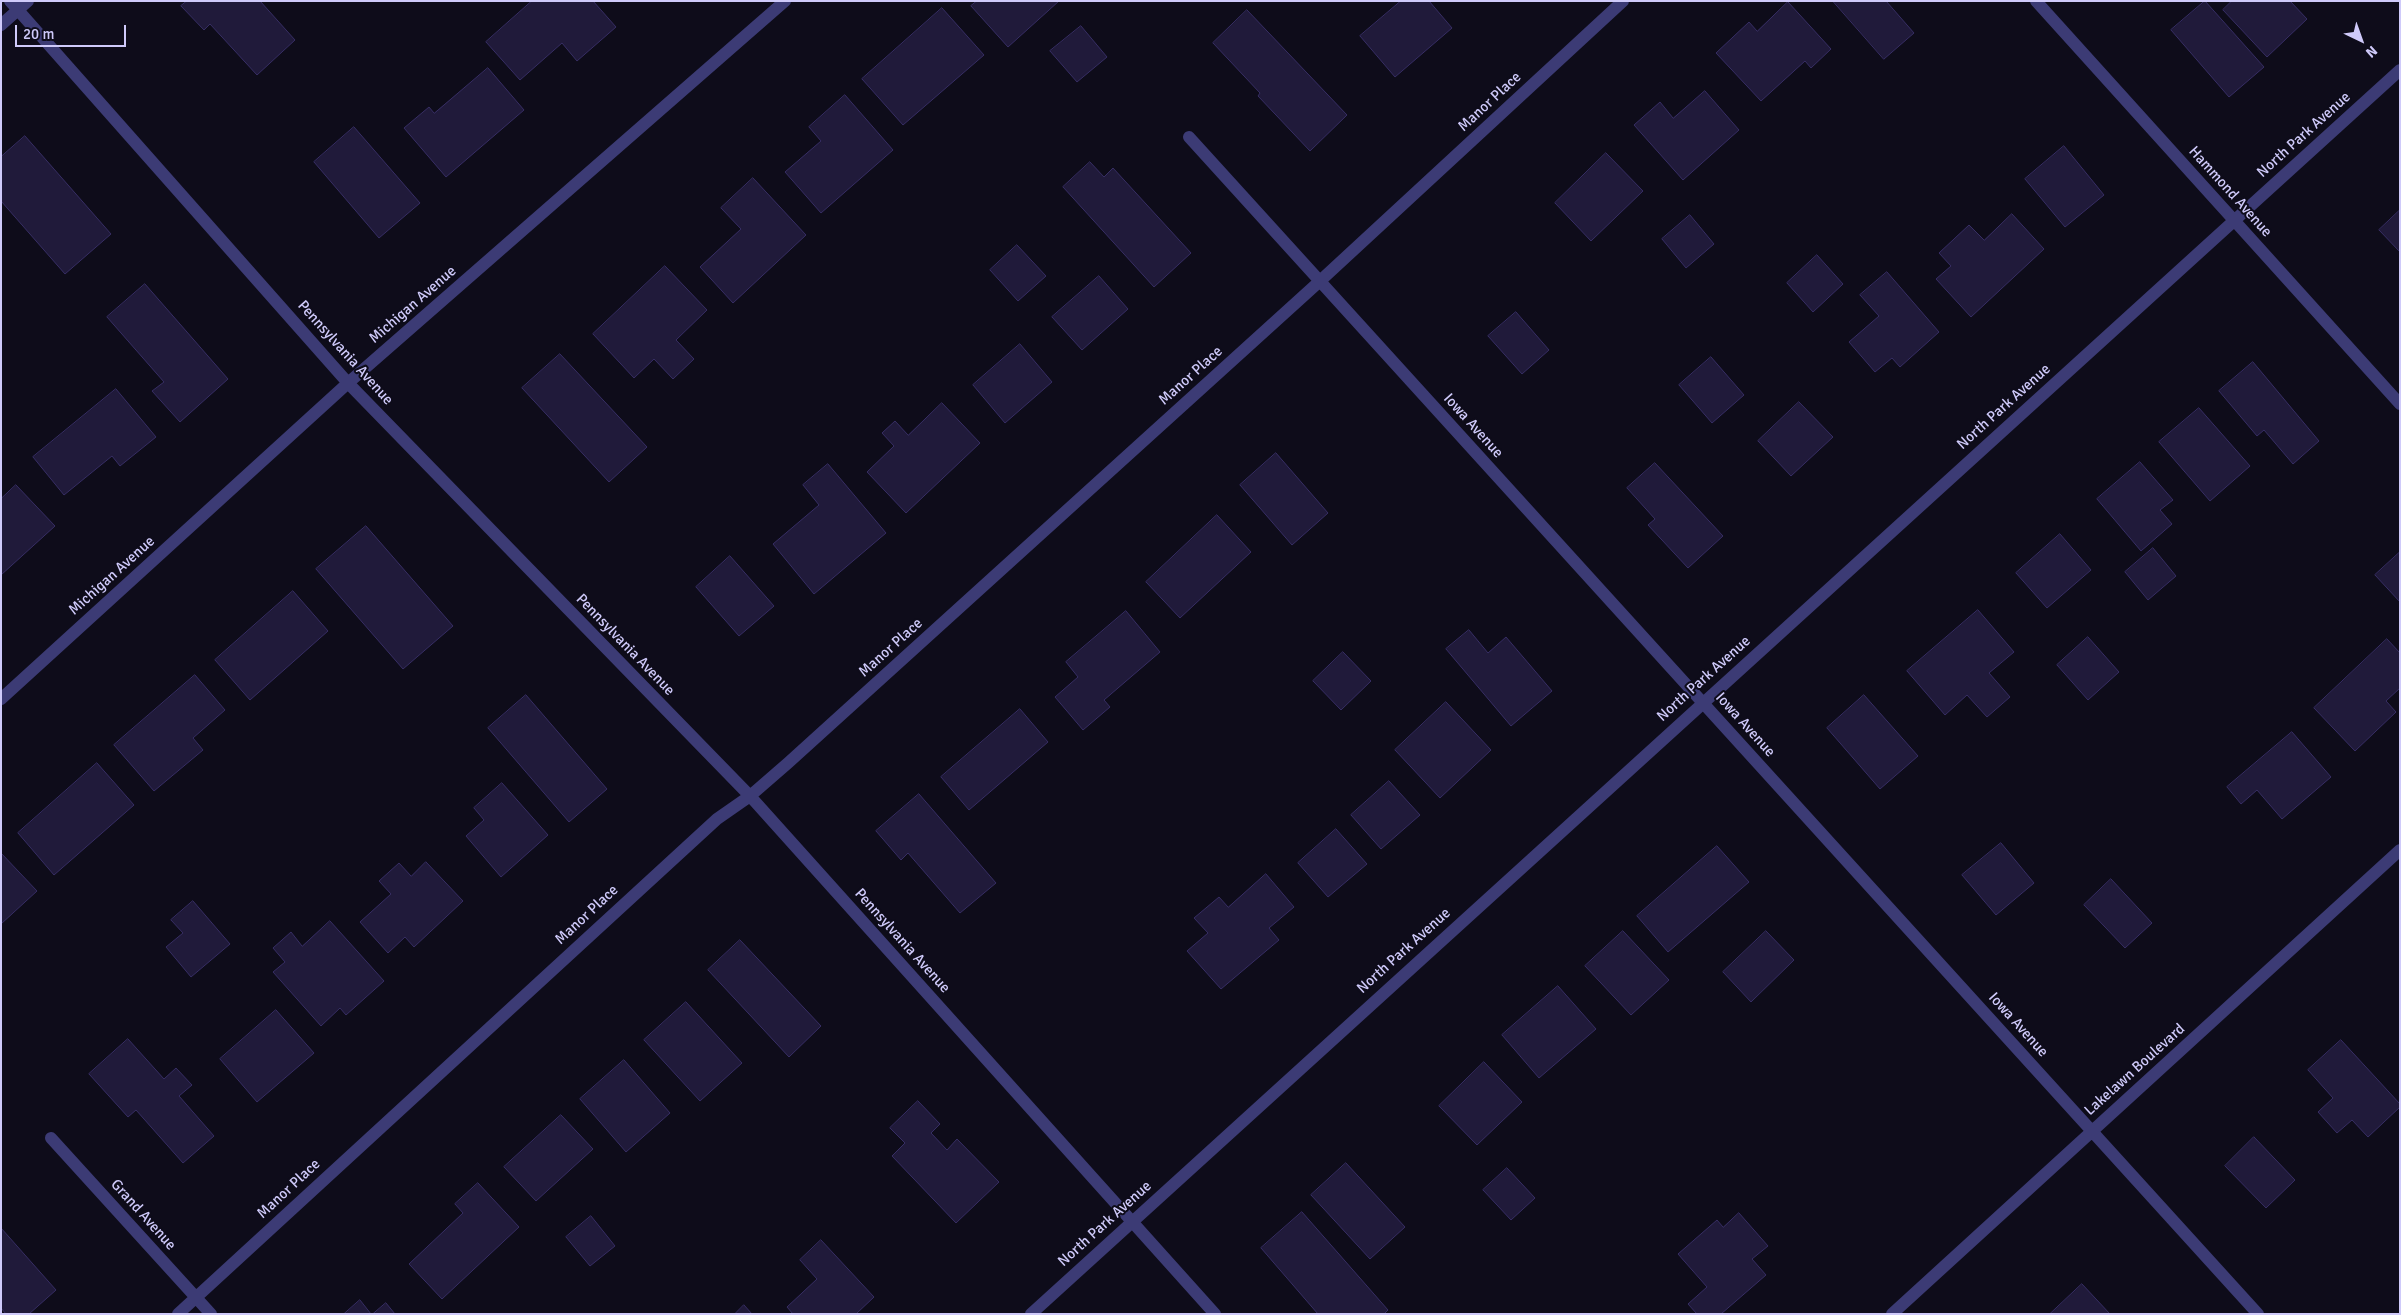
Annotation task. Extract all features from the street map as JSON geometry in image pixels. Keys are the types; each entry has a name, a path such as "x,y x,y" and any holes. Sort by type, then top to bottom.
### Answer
{"street":[{"path":"1,25 13,6 28,1"},
{"name":"Michigan Avenue","path":"1,699 348,383 784,1"},
{"name":"Manor Place","path":"178,1314 716,818 750,796 788,763 1320,281 1623,1"},
{"name":"Hammond Avenue","path":"2036,1 2400,404"},
{"name":"Pennsylvania Avenue","path":"13,6 348,383 750,796 1215,1314"},
{"name":"North Park Avenue","path":"1031,1314 1702,702 2400,70"},
{"name":"Iowa Avenue","path":"1189,137 2258,1314"},
{"name":"Lakelawn Boulevard","path":"1892,1314 2400,850"},
{"name":"Grand Avenue","path":"51,1138 211,1314"}],"building":[{"path":"187,1 260,1 295,40 257,75 210,24 204,30 181,6"},
{"path":"532,1 593,1 616,27 577,61 562,43 520,80 486,42"},
{"path":"977,1 1059,1 1008,47 971,6"},
{"path":"1401,1 1429,1 1452,28 1395,77 1360,36"},
{"path":"1833,1 1886,1 1914,33 1884,59"},
{"path":"2205,1 2264,67 2229,97 2171,30"},
{"path":"2232,1 2290,1 2307,19 2267,57 2223,10"},
{"path":"1788,2 1831,49 1811,68 1805,61 1761,101 1716,53 1749,22 1757,31"},
{"path":"942,8 984,55 903,125 862,79"},
{"path":"1247,10 1347,115 1310,151 1258,96 1260,93 1213,43"},
{"path":"1081,26 1107,57 1077,82 1050,51"},
{"path":"488,68 524,110 446,177 404,128 429,107 434,113"},
{"path":"1705,91 1739,130 1683,180 1634,125 1660,102 1673,118"},
{"path":"845,95 893,150 821,213 785,172 821,141 809,127"},
{"path":"354,127 420,203 379,238 314,162"},
{"path":"25,136 111,234 65,274 1,201 1,157"},
{"path":"2064,146 2104,195 2065,227 2025,179"},
{"path":"1606,153 1643,191 1591,241 1555,203"},
{"path":"1090,162 1104,177 1113,168 1191,253 1154,287 1063,187"},
{"path":"753,178 806,235 733,303 700,267 741,229 721,208"},
{"path":"2400,210 2400,252 2379,230"},
{"path":"2012,214 2044,249 1971,317 1936,279 1951,266 1939,253 1969,225 1984,240"},
{"path":"1690,215 1714,244 1686,268 1662,239"},
{"path":"1017,245 1046,276 1018,301 990,270"},
{"path":"1817,255 1843,284 1813,312 1787,283"},
{"path":"665,266 707,310 676,340 694,359 673,379 654,359 634,378 593,334"},
{"path":"1887,272 1939,332 1900,367 1892,358 1875,372 1849,342 1879,316 1860,295"},
{"path":"1099,276 1128,309 1082,350 1052,317"},
{"path":"145,284 228,379 180,422 152,391 164,382 107,317"},
{"path":"1516,312 1549,350 1522,374 1488,336"},
{"path":"1020,344 1052,382 1005,423 973,385"},
{"path":"560,354 647,447 609,482 522,388"},
{"path":"1711,357 1744,395 1712,423 1679,385"},
{"path":"2253,362 2319,441 2293,464 2264,430 2257,436 2219,391"},
{"path":"116,389 156,437 120,466 112,456 64,495 33,457"},
{"path":"1799,402 1833,437 1791,476 1758,441"},
{"path":"942,403 980,443 906,513 867,472 894,446 882,433 895,421 908,435"},
{"path":"2199,408 2250,466 2210,501 2159,442"},
{"path":"1276,453 1328,513 1292,545 1240,485"},
{"path":"2140,462 2173,500 2160,510 2172,524 2141,551 2097,499"},
{"path":"1655,463 1723,536 1688,568 1648,525 1655,519 1627,488"},
{"path":"828,464 886,533 814,594 773,544 819,505 803,485"},
{"path":"16,485 55,526 1,575 1,499"},
{"path":"1217,515 1251,552 1180,618 1146,582"},
{"path":"366,526 453,626 403,669 316,569"},
{"path":"2060,534 2091,570 2047,608 2016,573"},
{"path":"2153,548 2176,576 2148,600 2125,572"},
{"path":"2400,552 2400,602 2375,575"},
{"path":"730,556 774,606 739,636 696,587"},
{"path":"293,591 328,631 250,700 215,660"},
{"path":"1978,610 2014,652 1989,673 2010,697 1987,717 1967,695 1945,715 1907,671"},
{"path":"1126,611 1160,652 1104,700 1110,707 1083,730 1055,697 1078,677 1066,662"},
{"path":"1469,630 1488,653 1506,637 1552,691 1511,726 1446,649"},
{"path":"2088,637 2119,672 2088,700 2057,665"},
{"path":"2387,639 2400,653 2400,688 2386,701 2396,712 2355,751 2314,708"},
{"path":"1343,652 1371,681 1341,710 1313,681"},
{"path":"195,675 225,710 193,738 203,750 154,791 114,745"},
{"path":"526,695 607,789 569,822 488,728"},
{"path":"1864,695 1918,756 1880,789 1827,728"},
{"path":"1446,702 1491,750 1440,798 1395,750"},
{"path":"1020,709 1048,742 969,810 941,777"},
{"path":"2292,732 2331,777 2282,819 2257,790 2241,804 2227,787"},
{"path":"97,763 134,805 54,875 18,833"},
{"path":"1389,781 1420,815 1381,849 1351,815"},
{"path":"502,783 548,835 501,877 466,836 484,820 474,808"},
{"path":"919,794 996,883 960,913 908,853 901,860 876,831"},
{"path":"1336,829 1367,864 1328,897 1298,863"},
{"path":"2001,843 2034,883 1996,915 1962,875"},
{"path":"1717,846 1749,882 1668,952 1637,916"},
{"path":"1,853 37,891 1,924"},
{"path":"426,862 463,901 414,947 405,937 388,953 360,922 391,894 379,881 399,863 411,876"},
{"path":"1266,874 1294,907 1269,928 1279,940 1221,989 1187,951 1208,933 1194,918 1219,897 1228,907"},
{"path":"2111,879 2152,923 2125,948 2084,905"},
{"path":"193,901 230,944 191,977 166,947 183,933 171,920"},
{"path":"330,921 384,981 346,1015 340,1008 321,1026 273,972 285,962 273,948 291,932 302,946"},
{"path":"1623,931 1669,980 1631,1015 1585,966"},
{"path":"1766,931 1794,960 1751,1002 1723,972"},
{"path":"740,940 821,1026 789,1057 708,970"},
{"path":"1558,986 1596,1029 1539,1078 1502,1035"},
{"path":"686,1002 742,1063 700,1101 644,1040"},
{"path":"276,1010 314,1053 257,1102 220,1059"},
{"path":"128,1039 164,1079 176,1068 192,1085 179,1096 214,1136 183,1163 136,1110 128,1117 89,1074"},
{"path":"2341,1040 2400,1104 2400,1107 2368,1137 2352,1120 2337,1133 2318,1112 2333,1098 2308,1070"},
{"path":"624,1060 670,1113 626,1152 580,1099"},
{"path":"1484,1062 1522,1102 1477,1145 1439,1106"},
{"path":"918,1101 940,1124 931,1133 947,1150 957,1139 999,1182 956,1223 892,1156 905,1143 890,1128"},
{"path":"561,1115 593,1149 536,1201 504,1167"},
{"path":"2254,1137 2295,1180 2266,1208 2225,1166"},
{"path":"1346,1163 1405,1227 1370,1259 1311,1195"},
{"path":"1507,1168 1535,1198 1511,1220 1483,1190"},
{"path":"478,1183 519,1227 442,1299 409,1264 463,1213 455,1204"},
{"path":"1302,1212 1388,1310 1384,1314 1318,1314 1261,1248"},
{"path":"1739,1213 1768,1246 1752,1259 1766,1275 1721,1314 1697,1314 1688,1304 1707,1287 1678,1254 1717,1220 1723,1227"},
{"path":"591,1216 615,1246 590,1266 566,1237"},
{"path":"1,1228 56,1290 29,1314 6,1314 1,1308"},
{"path":"821,1240 874,1297 856,1314 793,1314 787,1307 817,1279 800,1260"},
{"path":"2082,1284 2110,1314 2050,1314"},
{"path":"360,1300 371,1314 344,1314"},
{"path":"386,1303 395,1314 373,1314"},
{"path":"744,1305 752,1314 735,1314"}]}
